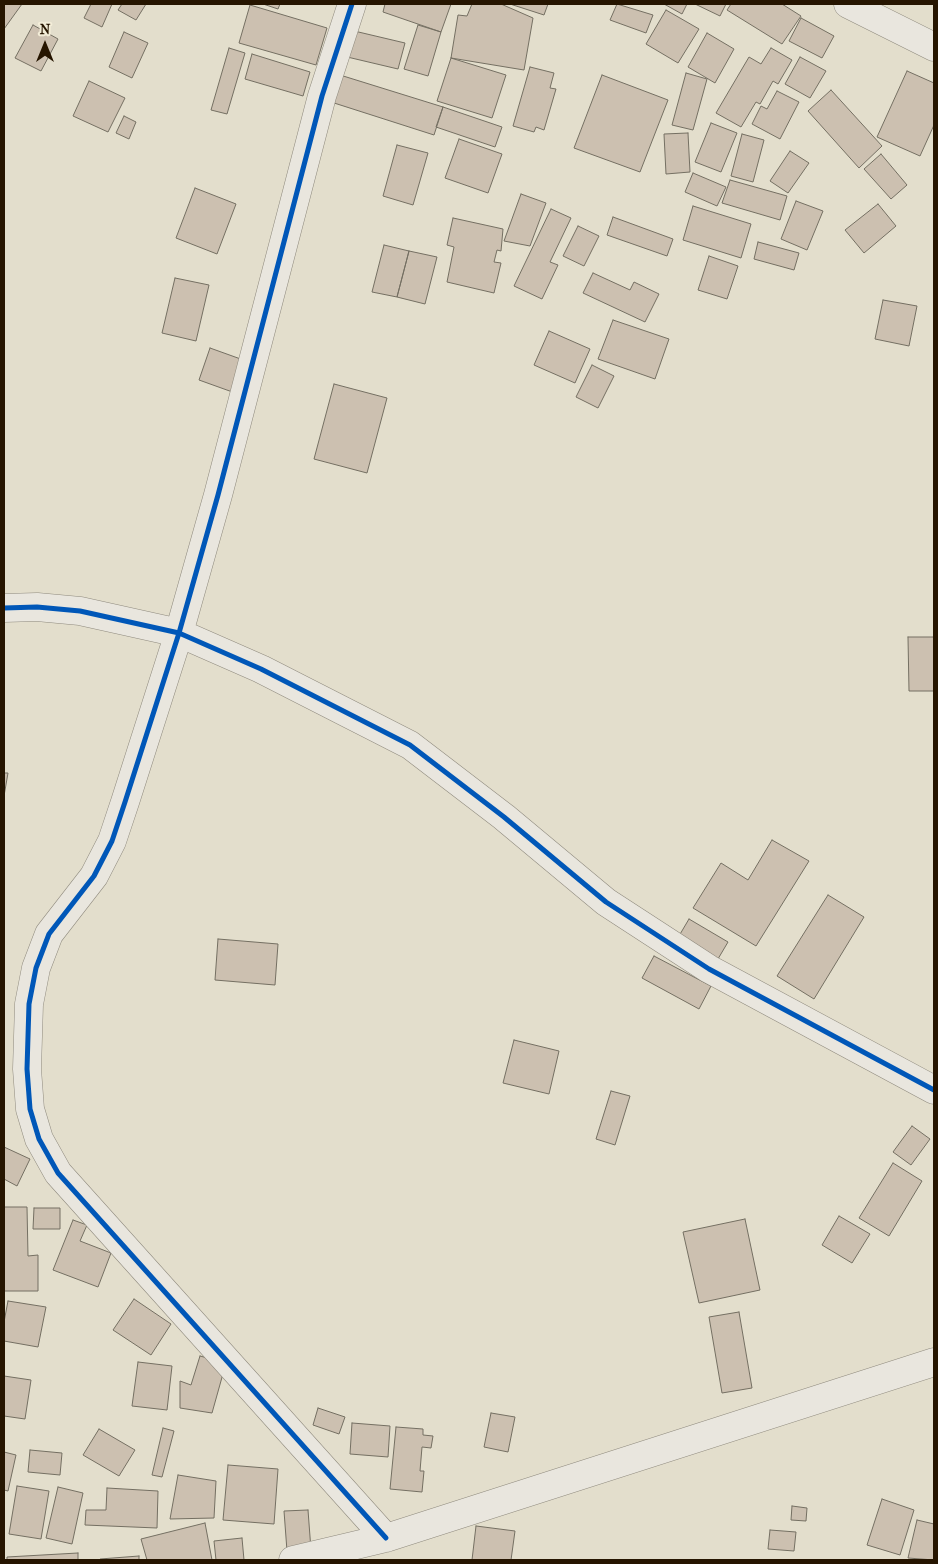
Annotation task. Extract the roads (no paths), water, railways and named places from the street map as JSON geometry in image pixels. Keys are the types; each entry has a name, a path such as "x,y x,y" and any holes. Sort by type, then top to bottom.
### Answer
{"street":[{"path":"352,4 322,96 218,495 179,633 112,841 94,876 50,934 36,968 29,1004 27,1070 30,1108 39,1139 58,1173 386,1538"},
{"path":"848,4 934,47"},
{"path":"4,608 37,607 80,610 179,633 261,669 410,745 504,817 606,902 709,969 934,1090"},
{"path":"293,1560 386,1538 934,1362"}]}
